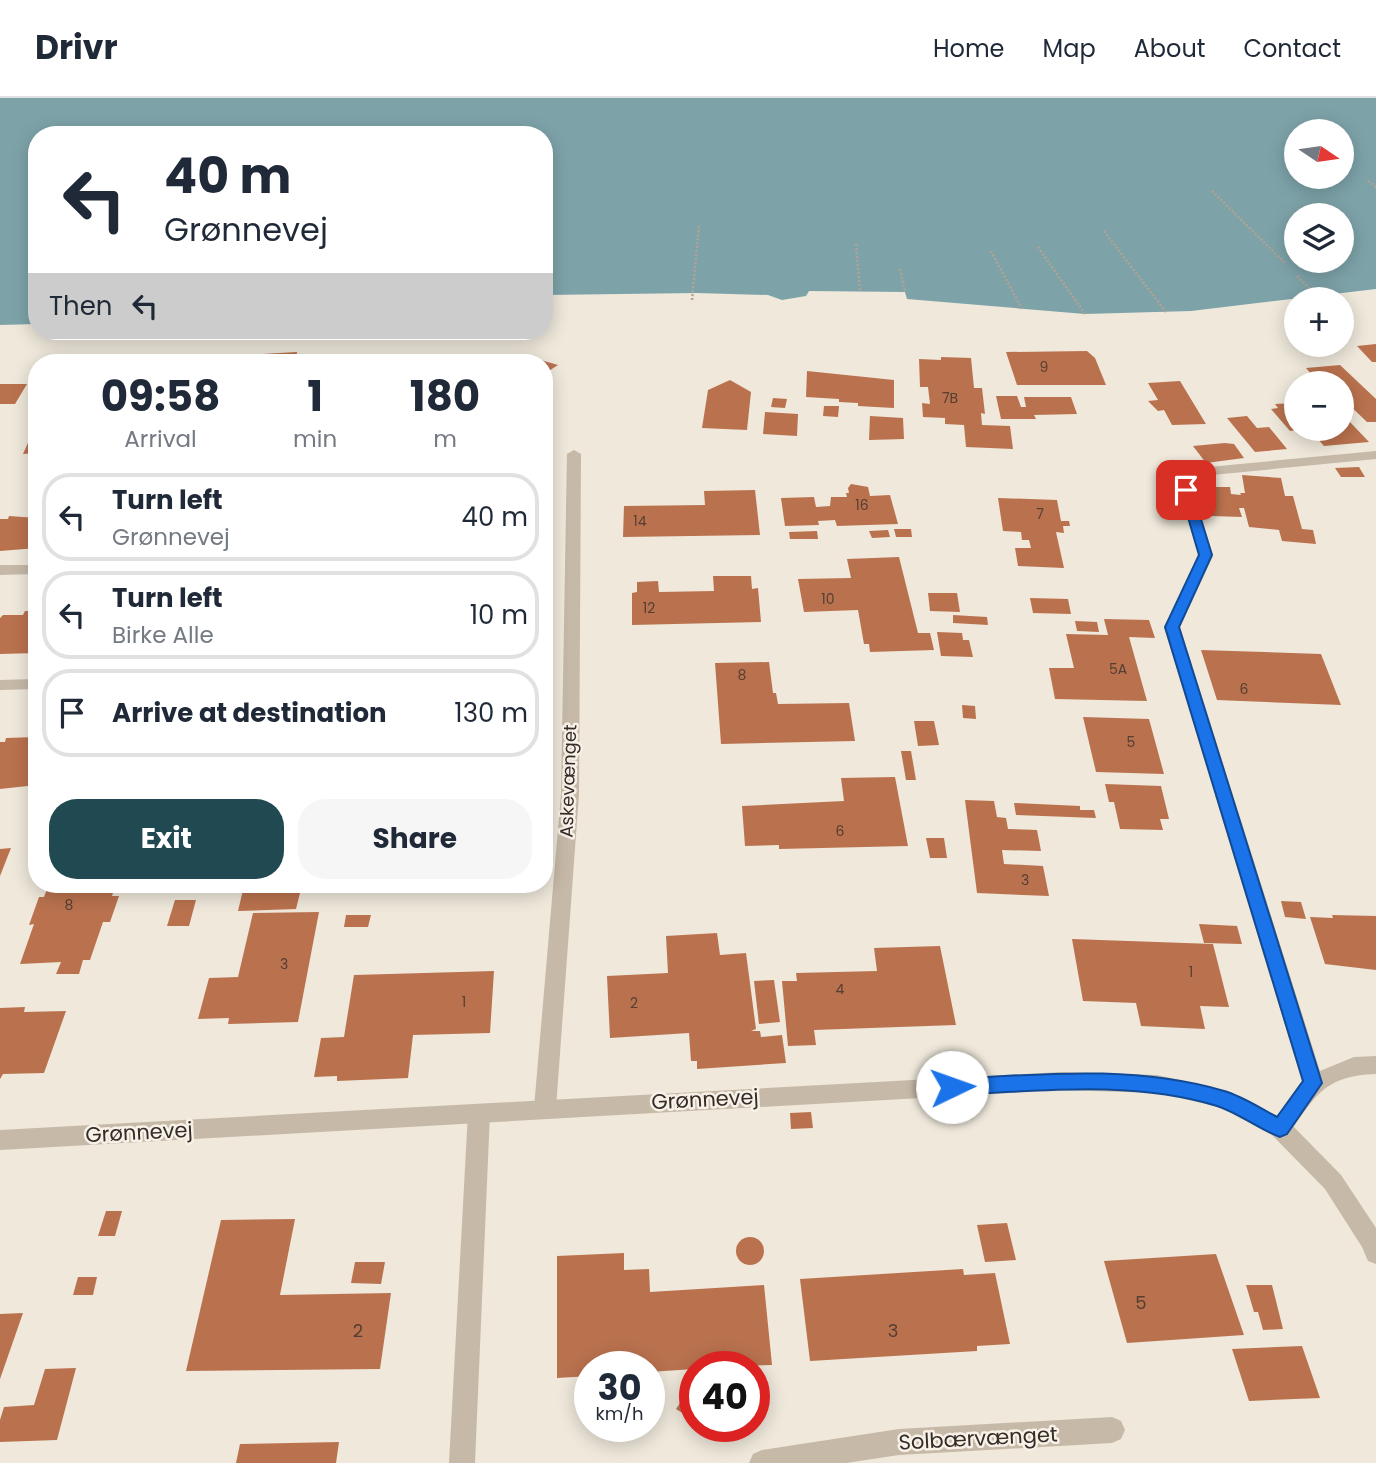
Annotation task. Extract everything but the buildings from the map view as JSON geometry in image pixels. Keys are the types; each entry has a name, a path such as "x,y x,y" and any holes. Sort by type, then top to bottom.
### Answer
{"street":[{"name":"Askevænget","path":"545,1108 570,794 574,454"},
{"path":"1313,1083 1172,627 1206,555 1186,490 1198,472 1376,455"},
{"path":"0,570 28,569"},
{"path":"0,685 28,684"},
{"path":"1280,1128 1313,1083 1354,1066 1376,1065"},
{"name":"Grønnevej","path":"0,1140 545,1108 1060,1082 1157,1084 1224,1099 1280,1128 1333,1182 1372,1242 1376,1254"},
{"path":"462,1463 479,1113"},
{"name":"Solbærvænget","path":"762,1463 899,1442 1112,1430"}],"path":[{"path":"1368,181 1376,187"},
{"path":"1212,191 1284,262"},
{"path":"692,300 699,225"},
{"path":"1104,231 1166,312"},
{"path":"856,244 860,291"},
{"path":"1038,247 1085,314"},
{"path":"991,251 1023,309"},
{"path":"900,269 905,292"},
{"path":"1297,276 1308,287"}],"water":[{"path":"0,98 1376,98 1376,289 1354,292 1354,287 1284,287 1284,300 1191,311 1085,314 907,299 905,292 809,291 806,296 782,300 768,295 697,293 553,295 553,126 28,126 28,324 0,325"}],"route":[{"path":"952,1087 1060,1082 1157,1084 1224,1099 1280,1128 1313,1083 1172,627 1206,555 1186,490"}]}
